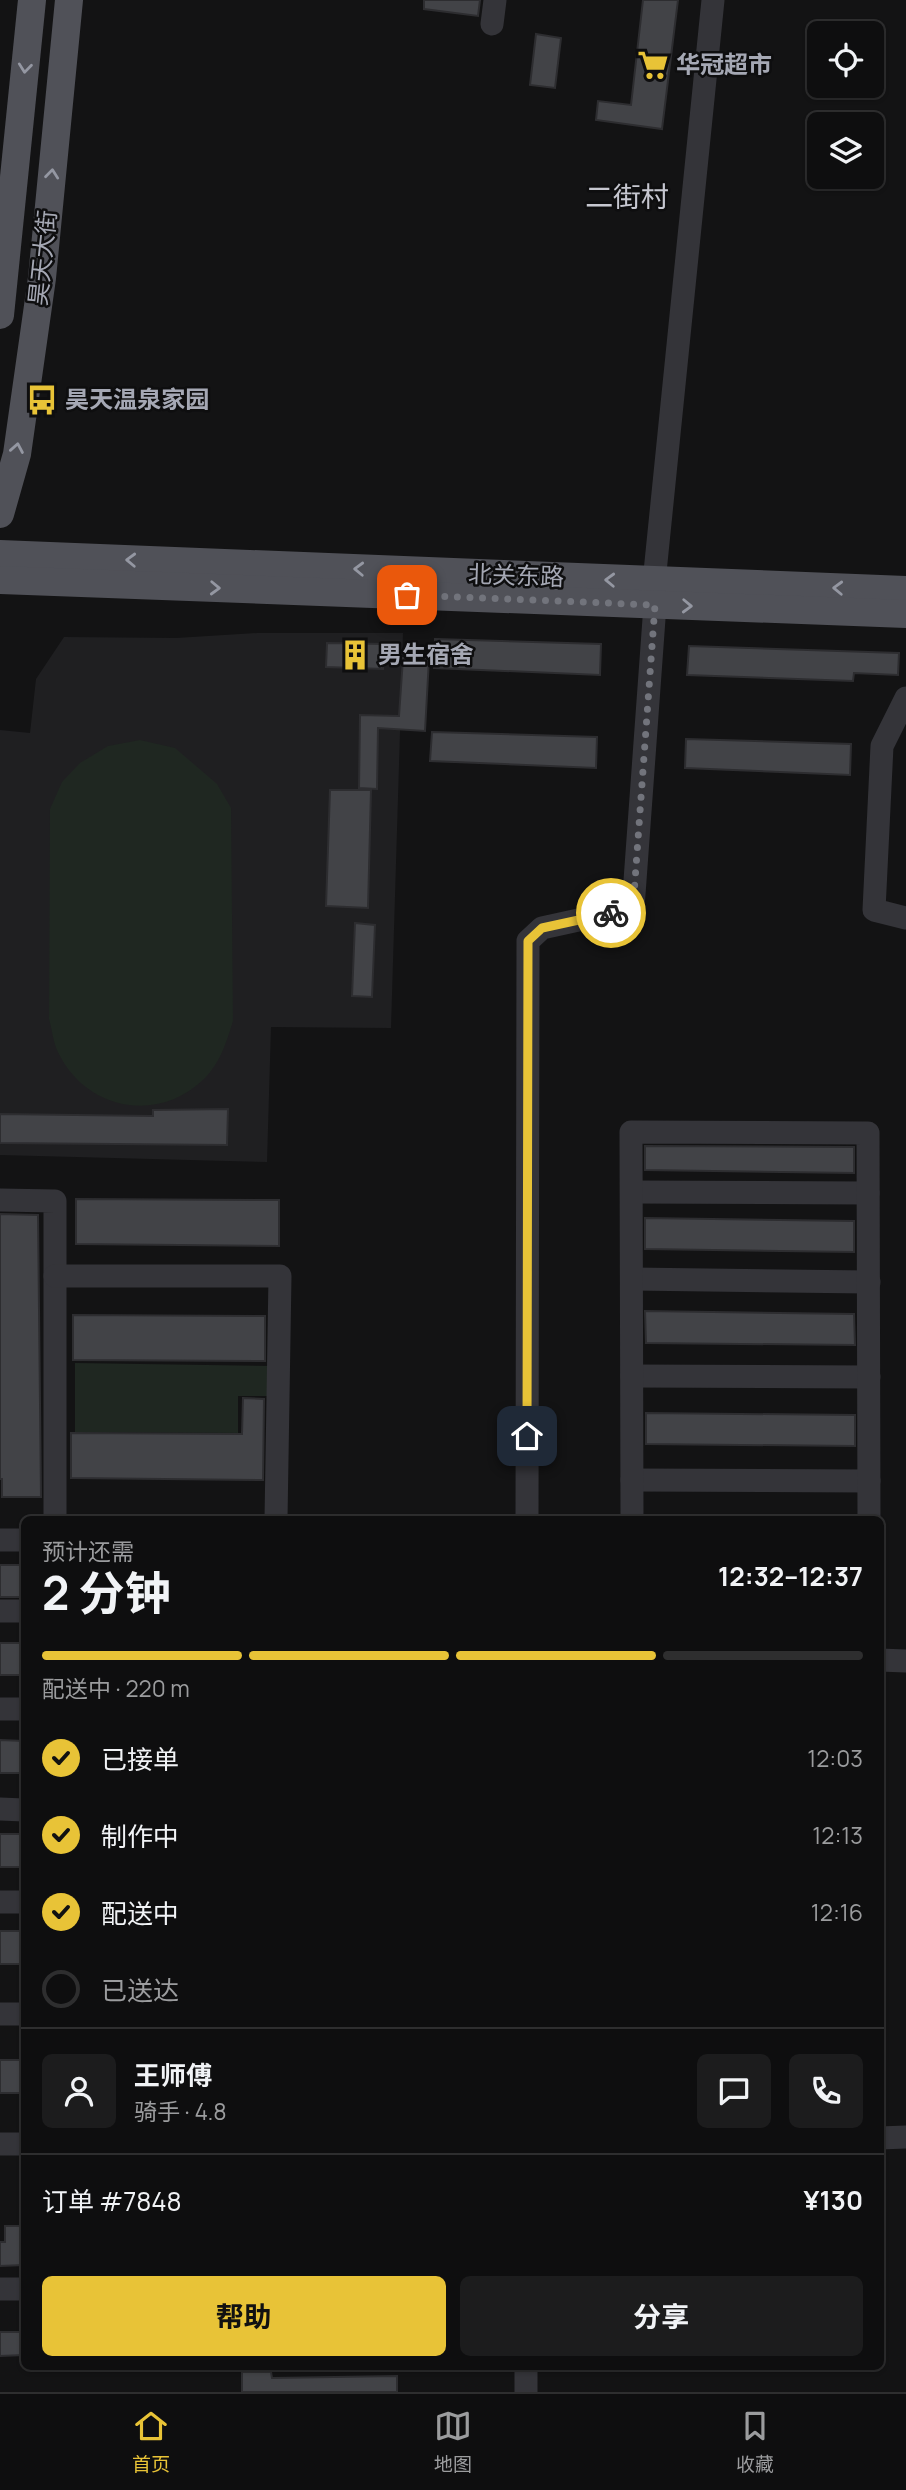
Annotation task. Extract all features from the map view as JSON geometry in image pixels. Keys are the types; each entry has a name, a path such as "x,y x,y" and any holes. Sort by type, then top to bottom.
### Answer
{"main road":[{"name":"昊天大街","path":"0,315 32,0"},
{"name":"昊天大街","path":"0,514 17,454 40,291 69,0"},
{"name":"北关东路","path":"0,554 654,593 906,614"},
{"name":"北关东路","path":"0,580 654,593 906,590"}],"street":[{"path":"492,24 495,0"},
{"path":"527,1516 528,941 542,928 633,908 654,593 713,0"},
{"path":"906,698 881,746 874,910 906,918"},
{"path":"632,1516 631,1132 868,1133 870,1516"},
{"path":"632,1192 868,1193"},
{"path":"0,1200 55,1201 55,1516"},
{"path":"55,1276 280,1276 276,1516"},
{"path":"632,1279 869,1282"},
{"path":"632,1376 869,1377"},
{"path":"632,1479 869,1480"},
{"path":"0,1540 21,1540"},
{"path":"0,1611 21,1611"},
{"path":"884,1660 906,1661"},
{"path":"0,1709 21,1709"},
{"path":"0,1809 21,1810"},
{"path":"0,1902 21,1902"},
{"path":"0,2014 21,2014"},
{"path":"884,2138 906,2137"},
{"path":"0,2144 21,2144"},
{"path":"0,2289 21,2289"},
{"path":"526,2370 526,2392"}],"shaded area":[{"path":"258,633 403,633 391,1028 271,1027 267,1162 0,1155 0,730 30,733 36,679 64,637 176,638"},
{"path":"140,740 175,748 217,784 231,808 233,1021 219,1059 205,1078 186,1093 166,1102 145,1106 103,1098 85,1086 69,1070 57,1050 49,1019 50,809 62,782 80,763 108,746"},
{"path":"75,1363 272,1366 272,1396 238,1396 238,1433 75,1432"}],"building":[{"path":"424,0 480,0 478,16 424,9"},
{"name":"华冠超市","path":"643,0 678,0 662,129 596,120 598,101 631,105"},
{"path":"536,34 561,38 555,88 530,85"},
{"path":"435,639 601,644 600,675 434,668"},
{"name":"男生宿舍","path":"327,643 385,644 383,669 326,667"},
{"path":"689,646 899,653 898,675 854,673 853,681 687,675"},
{"path":"403,658 429,659 425,731 378,728 377,789 359,788 360,715 399,716"},
{"path":"432,732 597,737 596,768 430,761"},
{"path":"686,739 851,744 850,775 685,768"},
{"path":"330,790 371,790 368,908 326,906"},
{"path":"355,923 375,925 372,997 352,996"},
{"path":"228,1109 227,1145 0,1143 0,1114 153,1116 153,1110"},
{"path":"645,1146 854,1147 854,1173 645,1170"},
{"path":"76,1199 279,1200 279,1246 76,1244"},
{"path":"0,1214 38,1215 41,1497 2,1497"},
{"path":"645,1218 854,1221 854,1252 645,1249"},
{"path":"645,1311 854,1314 855,1345 646,1343"},
{"path":"73,1315 265,1316 265,1361 73,1360"},
{"path":"243,1398 264,1399 263,1480 71,1478 71,1433 242,1434"},
{"path":"646,1413 855,1415 855,1446 646,1444"},
{"path":"0,1565 21,1565 21,1597 0,1597"},
{"path":"0,1643 21,1643 21,1675 0,1675"},
{"path":"0,1740 21,1741 21,1773 0,1773"},
{"path":"0,1834 21,1834 21,1867 0,1867"},
{"path":"0,1931 21,1931 21,1964 0,1964"},
{"path":"0,2060 21,2060 21,2093 0,2093"},
{"path":"5,2226 21,2226 21,2265 0,2266 0,2242 5,2242"},
{"path":"0,2332 21,2332 21,2355 0,2356"},
{"path":"242,2372 271,2372 272,2378 397,2376 397,2392 242,2392"}],"way so far":[{"path":"407,595 655,605 633,908 611,913"}],"place":[{"name":"华冠超市","path":"653,65"},
{"name":"昊天温泉家园","path":"42,400"},
{"name":"男生宿舍","path":"355,655"}],"district":[{"name":"二街村","path":"627,197"}],"route":[{"path":"527,1436 528,941 542,928 611,913"}]}
